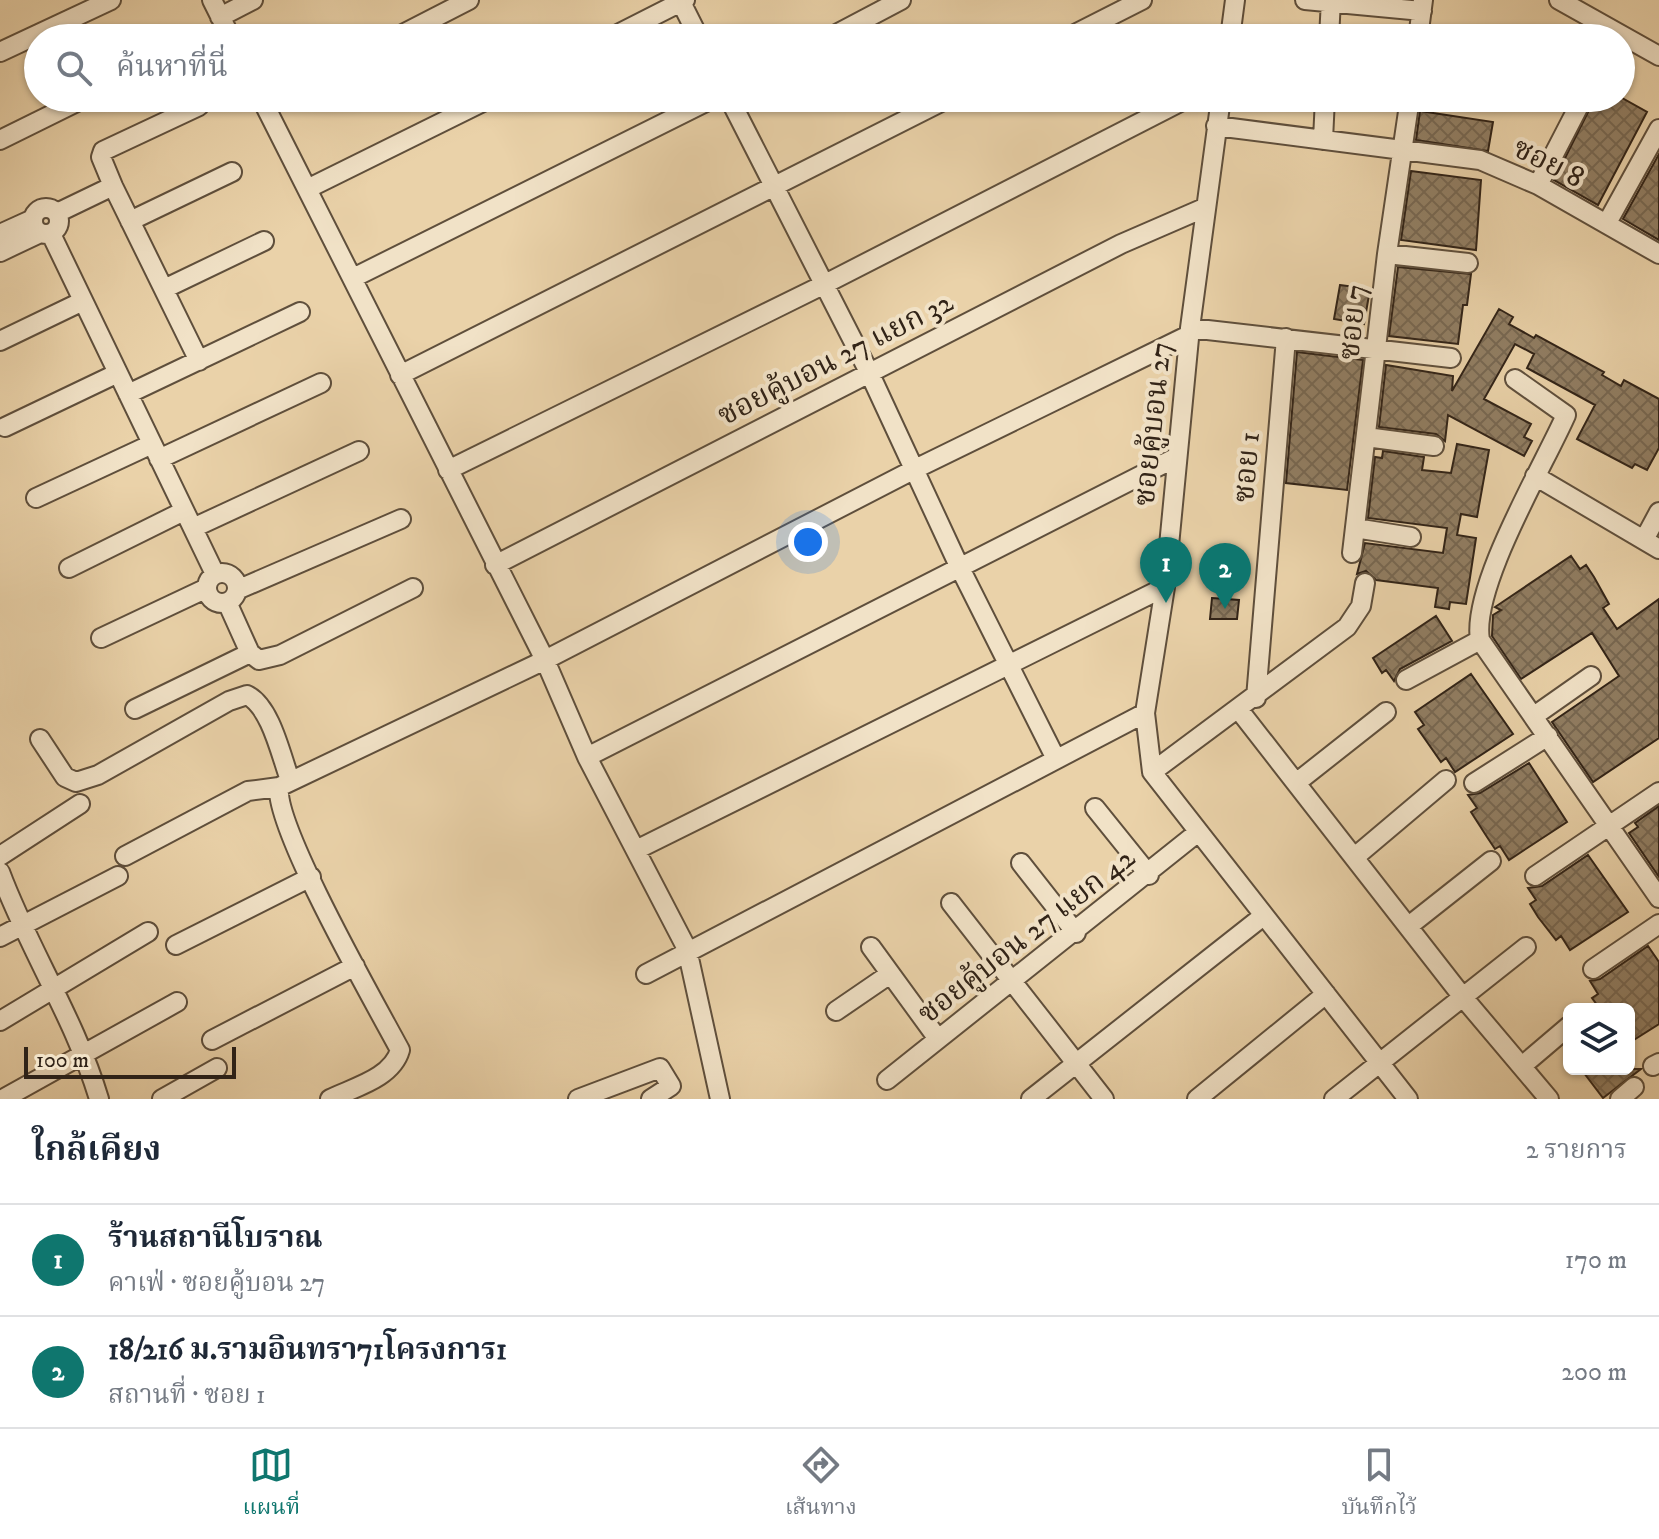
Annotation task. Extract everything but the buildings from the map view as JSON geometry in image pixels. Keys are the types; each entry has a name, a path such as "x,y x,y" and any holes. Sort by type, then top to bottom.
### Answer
{"street":[{"path":"60,24 111,0"},
{"path":"216,8 253,0"},
{"path":"422,24 469,0"},
{"path":"856,24 901,0"},
{"path":"1095,24 1142,0"},
{"path":"1232,24 1235,0"},
{"path":"1305,0 1423,6"},
{"path":"1559,0 1602,24"},
{"path":"637,24 682,1 693,24"},
{"path":"1330,24 1331,2"},
{"path":"0,52 24,41"},
{"path":"1635,43 1659,56"},
{"path":"0,140 57,112"},
{"path":"186,112 103,151 101,157 199,361"},
{"path":"273,112 307,189 545,660 587,757 687,949 720,1099"},
{"path":"307,189 463,112"},
{"path":"353,278 686,112"},
{"path":"736,112 869,372 959,566 1056,759"},
{"path":"400,375 922,112"},
{"path":"448,470 823,285 1161,112"},
{"name":"ซอยคู้บอน 27","path":"1218,112 1189,331 1165,587 1145,713 1152,772 1262,917 1408,1099"},
{"path":"1323,140 1324,112"},
{"name":"ซอย 7","path":"1352,553 1387,254 1408,112"},
{"path":"1538,185 1576,112"},
{"name":"ซอย 8","path":"1216,126 1480,160 1538,185 1659,254"},
{"path":"1607,223 1659,129"},
{"path":"130,221 232,172"},
{"path":"113,186 57,213 45,208 41,229 83,301 193,528 216,602 401,519"},
{"name":"ซอยคู้บอน 27 แยก 32","path":"495,565 1121,244 1204,208"},
{"path":"0,234 41,229"},
{"path":"0,252 41,229"},
{"path":"164,289 264,241"},
{"path":"1387,254 1468,263"},
{"path":"0,341 83,301"},
{"path":"128,394 300,312"},
{"path":"125,856 248,791 285,784 545,660 1189,331 1286,338 1451,358"},
{"name":"ซอย 1","path":"1256,698 1286,338"},
{"path":"5,427 118,373"},
{"path":"1515,379 1566,414 1535,476 1480,607 1480,640 1659,898"},
{"path":"36,498 321,383"},
{"path":"1366,437 1434,446"},
{"path":"193,528 359,451"},
{"path":"587,757 1175,458"},
{"path":"1535,476 1651,544 1659,512"},
{"path":"69,568 184,511"},
{"path":"1355,528 1411,537"},
{"path":"101,638 211,581 231,575 232,596 250,653 259,660 280,655 413,588"},
{"path":"1152,772 1256,698 1355,619 1365,583"},
{"path":"636,850 1165,587"},
{"path":"1406,680 1480,640"},
{"path":"135,709 250,653"},
{"path":"1534,716 1591,676"},
{"path":"40,739 59,771 76,782 98,775 229,701 247,695 255,699 264,714 285,784 281,809 311,877 400,1050 396,1064 389,1070 330,1099"},
{"path":"1239,710 1410,925 1462,996 1549,1099"},
{"path":"1296,783 1386,712"},
{"path":"646,974 687,949 1145,713"},
{"path":"1474,783 1548,736"},
{"path":"1356,856 1446,780"},
{"path":"1535,876 1659,792"},
{"path":"0,856 80,804"},
{"path":"1095,808 1149,875"},
{"name":"ซอยคู้บอน 27 แยก 42","path":"887,1080 1011,985 1197,833"},
{"path":"1410,925 1491,861"},
{"path":"1021,863 1076,933"},
{"path":"0,872 20,926 86,1056 99,1099"},
{"path":"0,937 118,876"},
{"path":"176,945 311,877"},
{"path":"951,903 1011,985 1104,1099"},
{"path":"1031,1099 1262,917"},
{"path":"1593,969 1659,924"},
{"path":"0,1021 148,932"},
{"path":"871,947 938,1039"},
{"path":"1334,1099 1526,947"},
{"path":"212,1040 355,966"},
{"path":"836,1011 890,974"},
{"path":"1197,1099 1326,994"},
{"path":"3,1099 86,1056 177,1002"},
{"path":"1522,1066 1563,1031"},
{"path":"162,1099 217,1068"},
{"path":"578,1099 660,1068 671,1086 651,1099"}],"place":[{"name":"ร้านสถานีโบราณ","path":"1166,603"},
{"name":"18/216 ม.รามอินทรา71โครงการ1","path":"1225,609"}]}
